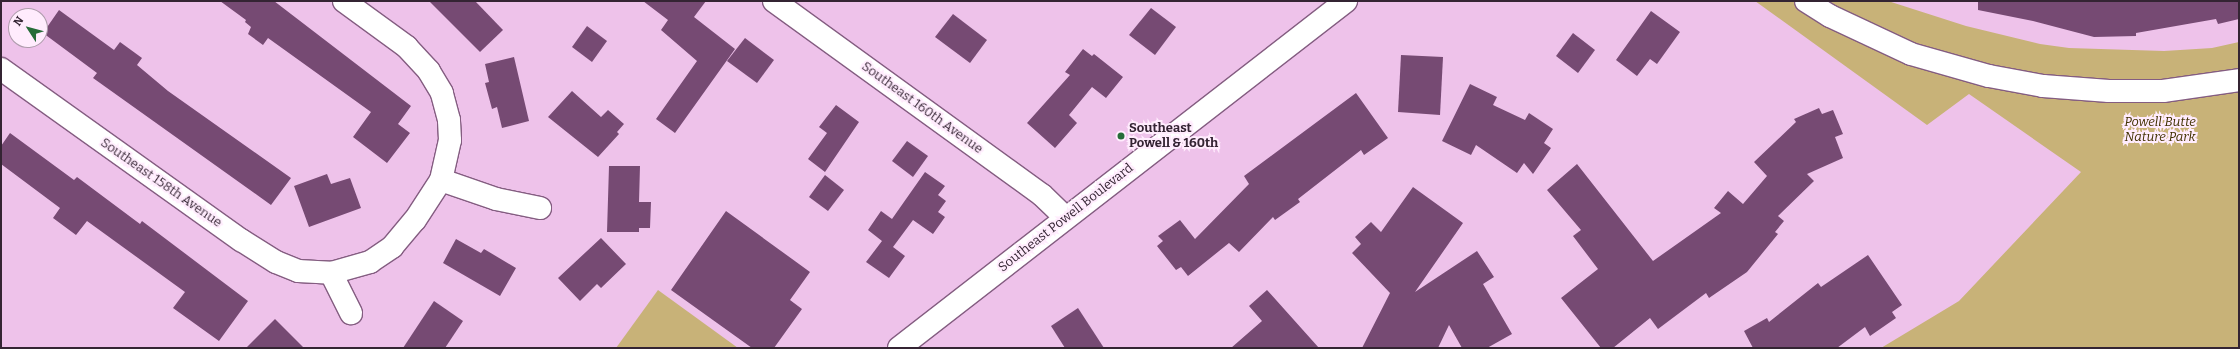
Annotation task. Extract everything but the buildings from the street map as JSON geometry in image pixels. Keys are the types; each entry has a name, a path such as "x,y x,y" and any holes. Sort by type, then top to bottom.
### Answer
{"street":[{"path":"344,1 407,47 429,71 442,93 449,120 450,140 441,180 496,199 540,208"},
{"name":"Southeast 160th Avenue","path":"774,1 1042,195 1066,218"},
{"name":"Southeast Powell Boulevard","path":"899,348 1346,1"},
{"path":"1806,1 1836,19 1911,54 1989,76 2044,86 2109,91 2164,91 2239,80"},
{"name":"Southeast 158th Avenue","path":"1,69 247,244 276,262 298,271 331,273 370,262 392,247 415,220 441,180"},
{"path":"331,273 351,313"}],"green space":[{"name":"Powell Butte Nature Park","path":"1755,1 1888,1 1966,26 2040,44 2069,48 2164,51 2212,48 2239,42 2239,348 1881,348 1959,301 2081,172 1969,94 1927,125"},
{"path":"658,290 738,348 616,348"}],"place":[{"name":"Southeast Powell & 160th","path":"1121,136"}]}
